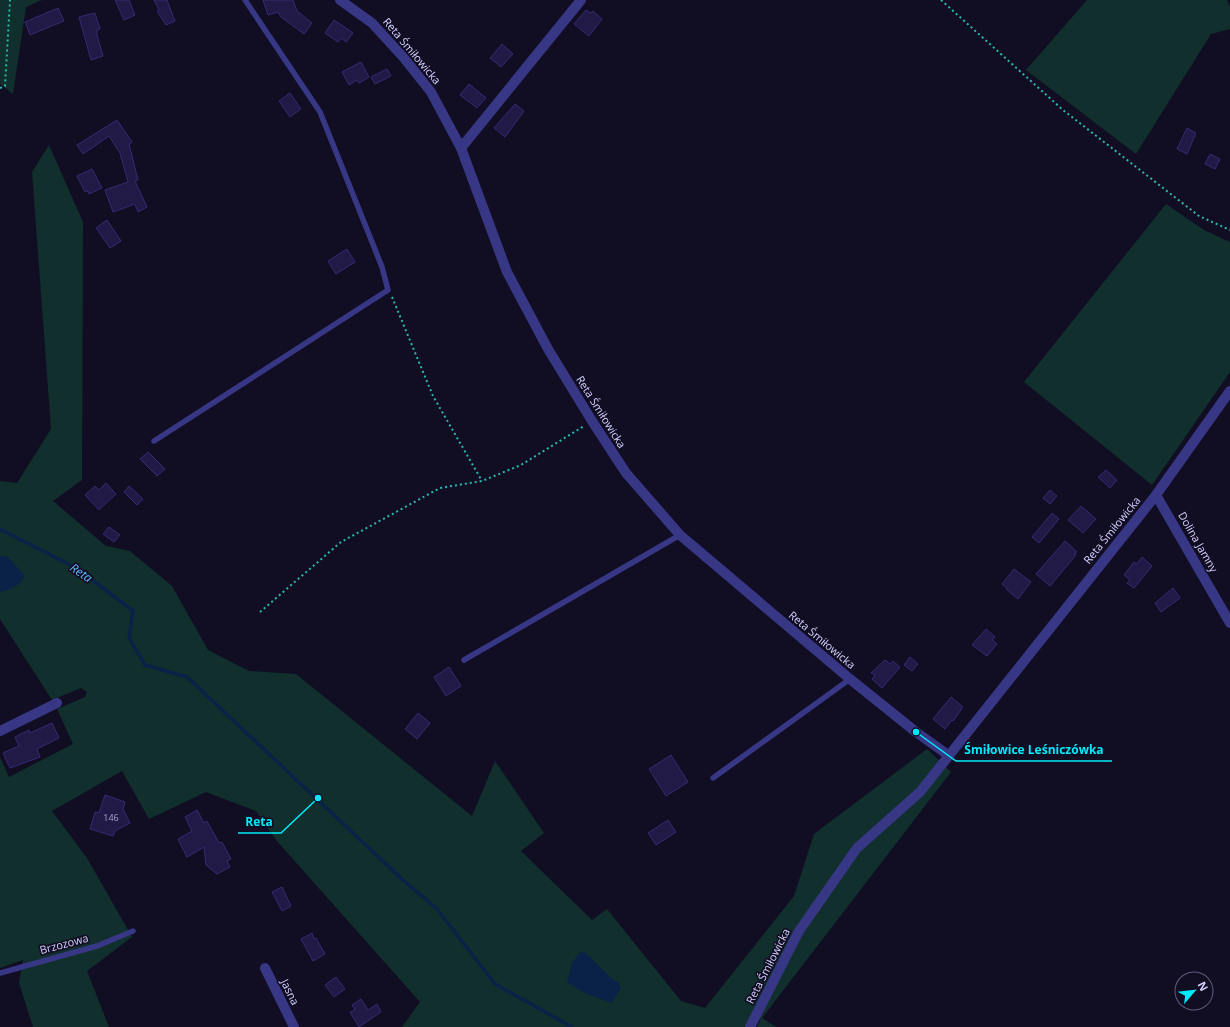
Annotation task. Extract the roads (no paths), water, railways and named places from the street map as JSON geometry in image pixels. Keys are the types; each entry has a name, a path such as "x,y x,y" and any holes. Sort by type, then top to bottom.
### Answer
{"street":[{"name":"Reta Śmiłowicka","path":"340,0 372,23 404,58 431,92 461,148 507,272 548,349 626,473 680,535 850,679 916,732 948,755"},
{"path":"461,148 581,0"},
{"name":"Reta Śmiłowicka","path":"750,1027 800,931 857,848 920,792 1156,495 1230,391"},
{"name":"Dolina Jamny","path":"1156,495 1230,623"},
{"path":"0,730 57,703"},
{"name":"Jasna","path":"265,968 294,1027"}],"lane":[{"path":"154,441 388,290 382,267 320,112 245,0"},
{"path":"464,660 680,535"},
{"path":"713,778 850,679"},
{"name":"Brzozowa","path":"0,974 97,946 133,931"}],"water":[{"path":"0,556 8,557 25,576 15,587 0,592"},
{"path":"580,952 586,953 612,979 619,983 621,988 612,1003 584,993 567,982 571,969 570,966"}],"waterway":[{"name":"Reta","path":"0,529 78,569 133,611 129,638 145,665 187,677 404,881 437,909 495,984 572,1027"}],"place":[{"name":"Śmiłowice Leśniczówka","path":"916,732"},
{"name":"Reta","path":"318,798"}]}
